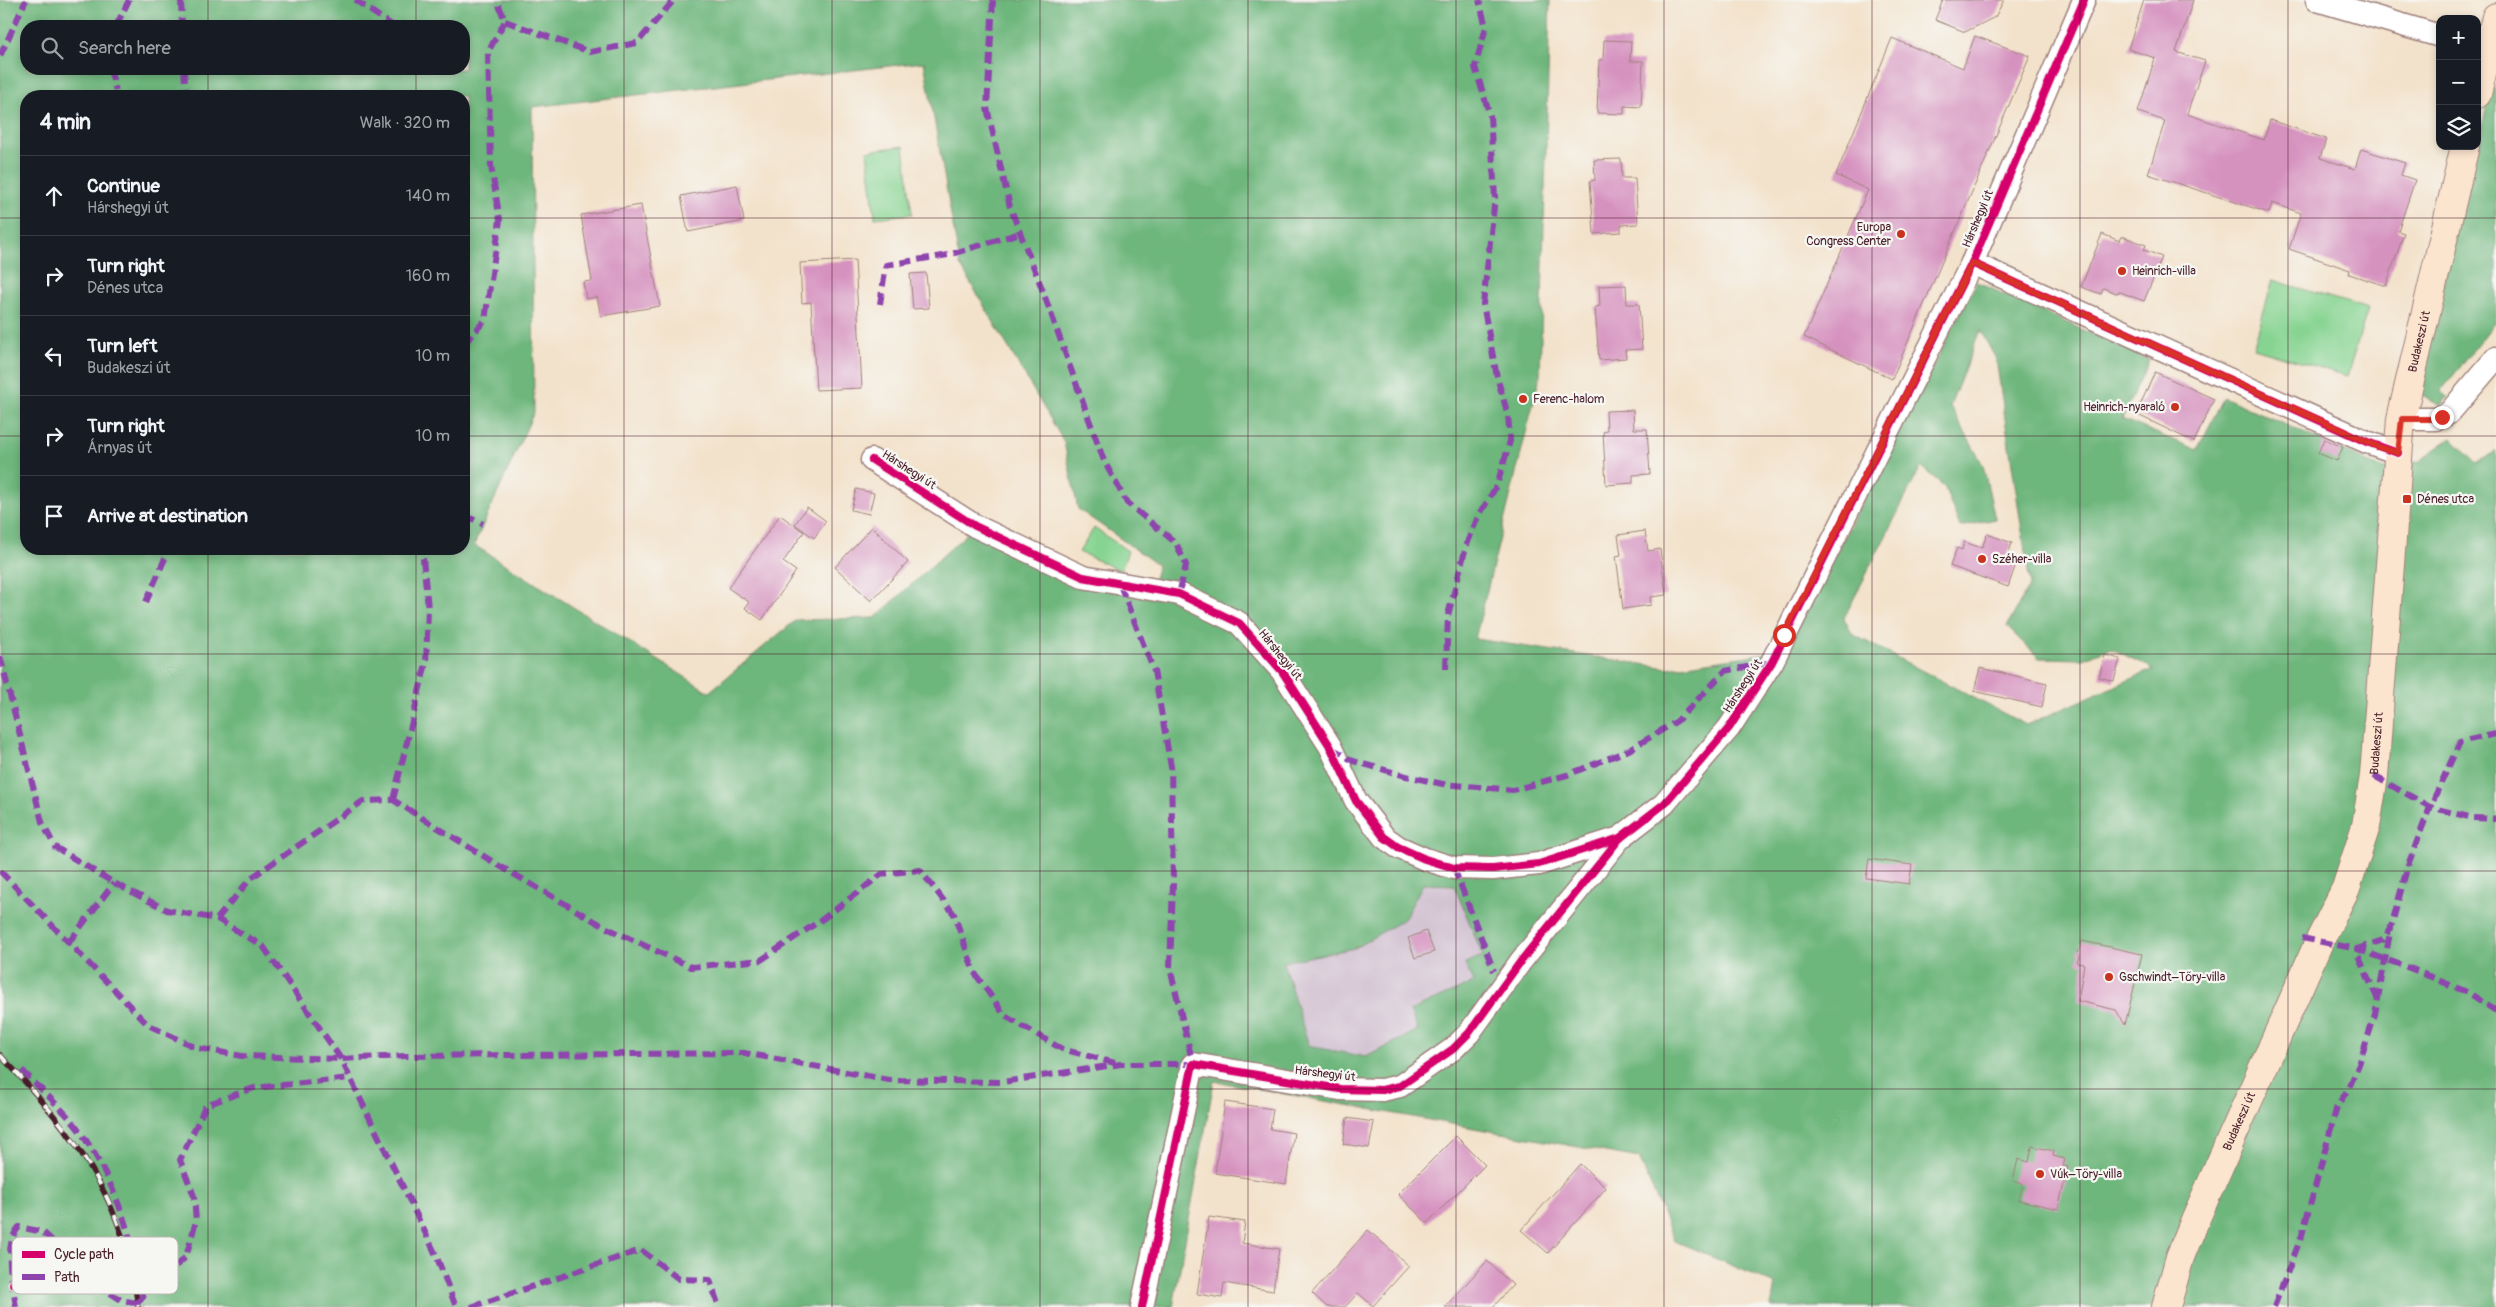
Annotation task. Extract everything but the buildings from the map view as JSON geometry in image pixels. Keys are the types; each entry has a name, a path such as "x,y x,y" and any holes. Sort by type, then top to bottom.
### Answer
{"main road":[{"path":"2481,63 2483,48 2496,17"},
{"name":"Budakeszi út","path":"2166,1307 2180,1257 2195,1220 2319,942 2346,888 2366,826 2374,776 2402,419 2464,150"}],"street":[{"name":"Hárshegyi út","path":"1142,1307 1193,1064 1340,1089 1382,1090 1400,1086 1453,1049 1469,1033 1521,962 1620,838 1664,804 1729,728 1772,662 1972,263 2084,0"},
{"path":"2317,0 2436,35"},
{"path":"1972,263 2367,442 2398,453"},
{"path":"2402,419 2436,419 2449,413 2496,358"},
{"name":"Hárshegyi út","path":"872,460 975,526 1083,577 1178,594 1239,622 1282,672 1330,746 1356,801 1384,837 1398,847 1424,859 1454,868 1493,869 1540,864 1620,838"}],"shaded area":[{"path":"1423,884 1455,885 1483,956 1474,983 1410,1011 1418,1030 1367,1057 1309,1046 1283,962 1355,948 1404,919"}],"green space":[{"path":"0,0 1550,0 1540,376 1475,639 1668,668 1767,653 1781,658 1977,282 2149,360 2122,419 2197,450 2224,397 2384,469 2419,461 2452,438 2477,464 2496,450 2496,1307 1771,1307 1775,1284 1675,1241 1639,1158 1214,1081 1173,1307 0,1307","holes":["924,62 960,265 1064,442 1078,509 1158,565 1151,588 1083,577 975,526 875,618 796,620 709,692 474,545 534,412 532,107","1980,330 1996,359 2030,584 2007,627 2039,658 2083,659 2110,648 2154,669 2026,725 1852,634 1844,618 1921,467 1944,486 1960,527 1995,519 1983,465 1950,406","1423,884 1454,885 1483,956 1465,963 1473,983 1410,1011 1418,1030 1366,1057 1309,1046 1283,962 1355,948 1404,919"]},
{"path":"2492,87 2496,89 2496,321 2441,391 2448,397 2440,406 2419,393 2454,235 2476,150 2481,150 2481,130"},
{"path":"904,146 912,214 875,218 867,151"},
{"path":"2273,280 2368,309 2347,376 2253,348"},
{"path":"1094,528 1128,551 1121,571 1079,552"}],"railway":[{"path":"0,1055 51,1111 92,1169 108,1200 122,1237"},
{"path":"136,1294 138,1307"}],"marked path":[{"path":"0,56 26,0"},
{"path":"119,20 129,0"},
{"path":"181,0 182,20"},
{"path":"355,0 384,20"},
{"path":"470,337 485,320 500,220 491,166 488,52 505,21 497,0"},
{"path":"505,21 590,52 637,43 674,0"},
{"path":"993,0 987,108 1010,207 1041,286 1104,461 1127,503 1176,543 1186,565 1179,594"},
{"path":"1446,669 1448,615 1466,547 1477,519 1497,485 1510,441 1508,415 1497,377 1483,304 1495,197 1490,116 1475,67 1486,27 1479,0"},
{"path":"112,75 116,90"},
{"path":"184,75 186,90"},
{"path":"880,304 886,265 948,255 1020,233"},
{"path":"470,518 483,524"},
{"path":"146,602 166,555"},
{"path":"393,800 426,663 428,608 423,555"},
{"path":"0,871 148,1025 197,1048 242,1056 341,1059 405,1056 744,1053 889,1080 1002,1082 1121,1064 1193,1064 1170,968 1173,884 1171,767 1154,671 1120,585"},
{"path":"0,656 42,822 55,847 114,883 167,910 217,919 263,946 341,1059 436,1255 456,1307"},
{"path":"1332,748 1353,761 1406,776 1443,784 1513,790 1567,775 1629,750 1677,721 1725,671 1772,662"},
{"path":"2374,776 2430,807 2460,742 2496,734"},
{"path":"217,919 251,878 363,801 393,800 498,865 605,927 691,967 761,960 824,918 882,874 920,870 954,914 974,972 1005,1016 1062,1049 1115,1063"},
{"path":"2378,1000 2357,953 2357,949 2383,940 2391,927 2408,865 2430,807 2473,818 2496,819"},
{"path":"1454,868 1494,971"},
{"path":"69,942 114,883"},
{"path":"2274,1307 2302,1235 2337,1106 2349,1088 2375,1015 2391,927"},
{"path":"2302,938 2357,949 2412,969 2469,993 2496,1011"},
{"path":"22,1070 71,1120 84,1137 115,1195 129,1237"},
{"path":"178,1264 186,1257 196,1221 194,1196 180,1160 206,1105 254,1088 351,1078"},
{"path":"13,1237 19,1227 43,1232 48,1237"},
{"path":"12,1241 10,1266 12,1283"},
{"path":"471,1307 641,1250 679,1279 710,1280 719,1307"},
{"path":"14,1294 16,1307"},
{"path":"112,1294 121,1300 137,1303 143,1307"},
{"path":"137,1303 145,1294"}],"cycle path":[{"path":"1142,1307 1193,1064 1340,1089 1382,1090 1400,1086 1453,1049 1469,1033 1521,961 1620,838 1664,804 1729,728 1772,662 1972,263 2084,0"},
{"path":"1972,263 2367,442 2398,453"},
{"path":"872,460 975,526 1083,577 1179,594 1239,623 1282,671 1330,746 1356,801 1384,837 1398,847 1425,859 1454,868 1493,869 1539,864 1620,838"}],"place":[{"name":"Europa Congress Center","path":"1901,234"},
{"name":"Heinrich-villa","path":"2122,271"},
{"name":"Ferenc-halom","path":"1523,399"},
{"name":"Heinrich-nyaraló","path":"2175,407"},
{"name":"Dénes utca","path":"2407,499"},
{"name":"Széher-villa","path":"1982,559"},
{"name":"Gschwindt–Tőry-villa","path":"2109,977"},
{"name":"Vúk–Tőry-villa","path":"2040,1174"}],"route":[{"path":"1784,635 1972,263 2154,347 2379,447 2398,453 2402,419 2422,420 2442,417"}]}
